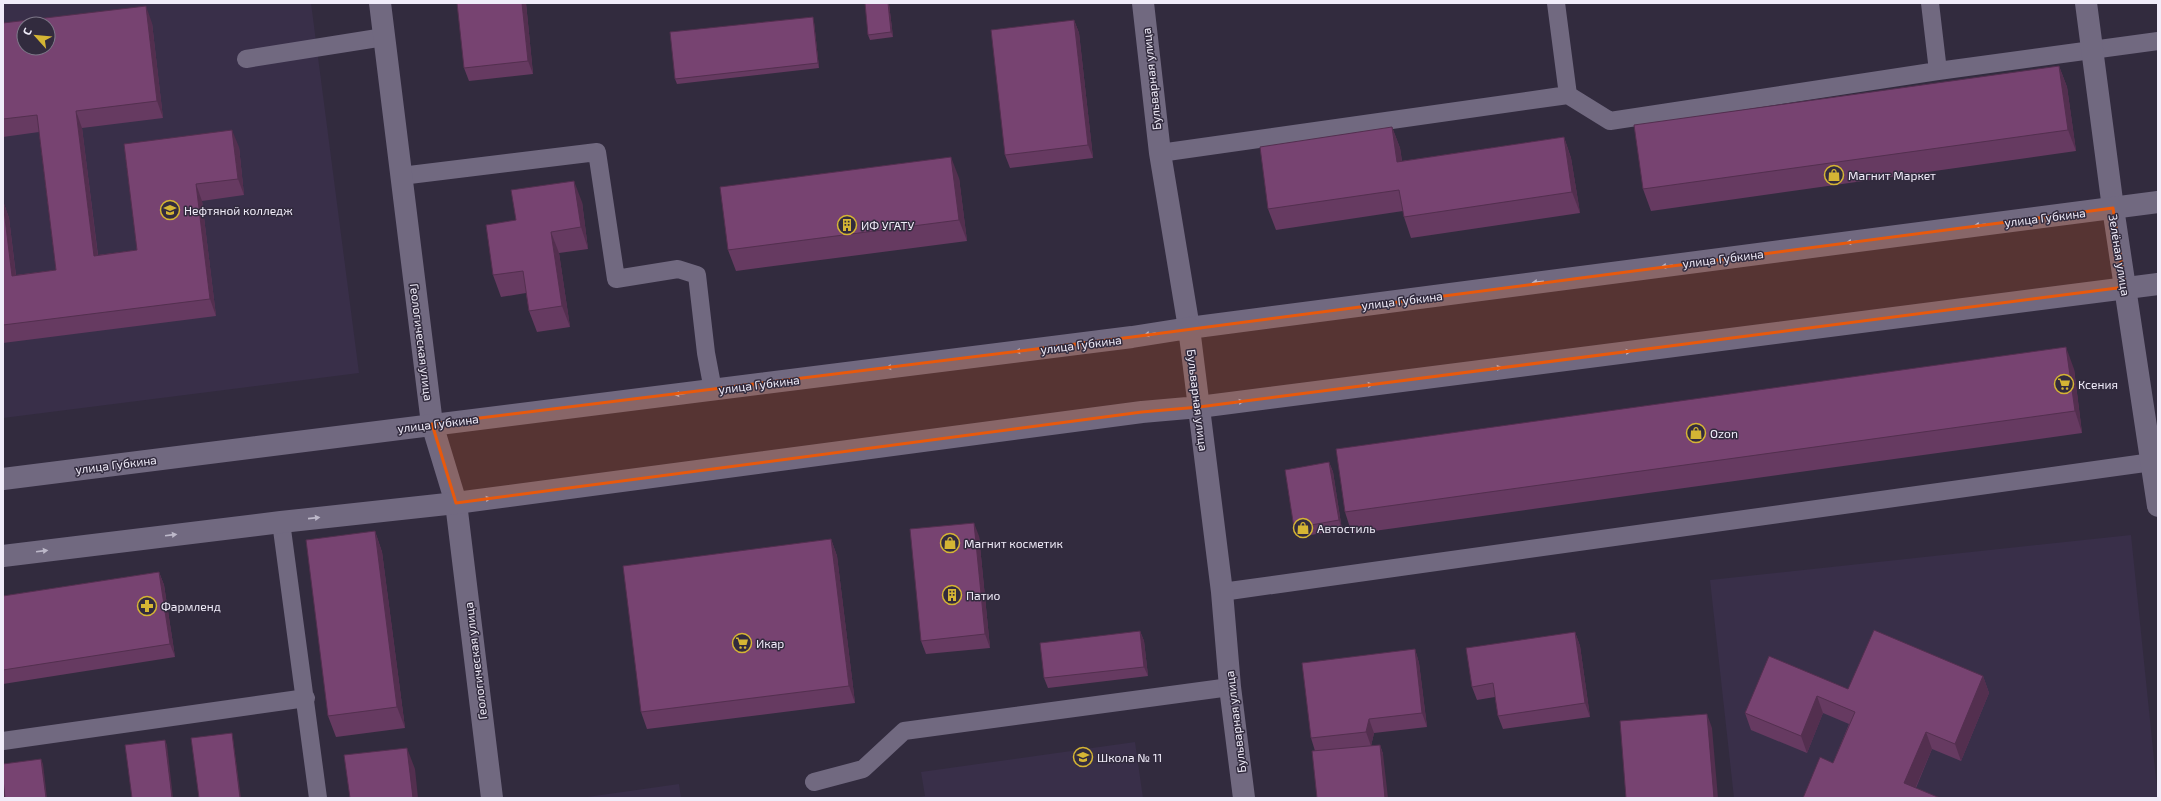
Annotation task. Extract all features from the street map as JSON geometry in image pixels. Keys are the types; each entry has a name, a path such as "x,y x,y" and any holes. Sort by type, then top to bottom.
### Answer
{"street":[{"name":"Геологическая улица","path":"380,3 432,424 456,503 492,798"},
{"name":"Бульварная улица","path":"1142,3 1160,153 1189,328 1200,407 1222,592 1230,687 1244,798"},
{"name":"Зелёная улица","path":"2086,3 2113,208 2158,506"},
{"name":"улица Губкина","path":"3,479 1132,337 1189,328 2158,202"},
{"path":"3,556 281,522 456,503 1134,413 1200,407 2125,287 2158,284"}],"lane":[{"path":"1556,3 1568,95"},
{"path":"1930,3 1938,71"},
{"path":"246,59 384,37"},
{"path":"1160,153 1568,95 1610,121 1938,71 2158,41"},
{"path":"401,176 597,152 616,279 678,269 696,275 706,353 713,390"},
{"path":"1222,592 2152,462"},
{"path":"281,522 306,698 318,798"},
{"path":"814,782 863,769 904,731 1230,687"},
{"path":"3,741 306,698"}],"highlighted area":[{"path":"2113,208 2125,287 1199,407 1142,412 456,503 432,424 1132,337"}],"shaded area":[{"name":"Нефтяной колледж","path":"3,3 311,3 359,373 3,418"},
{"path":"2131,535 2158,798 1734,798 1710,580"},
{"name":"Школа № 11","path":"1135,742 1143,798 914,798 925,796 921,772"},
{"path":"679,784 681,798 580,798"}],"building":[{"path":"457,3 522,3 528,61 464,68"},
{"path":"865,3 888,3 891,32 868,35"},
{"path":"146,6 157,101 76,111 94,256 137,250 124,144 232,130 238,179 196,184 210,299 3,325 3,202 12,276 56,270 37,115 3,119 3,23 16,21 16,56 56,56 56,17"},
{"path":"813,17 818,63 675,79 670,32"},
{"path":"1074,20 1088,145 1005,155 991,30"},
{"path":"2059,66 2068,130 1643,189 1634,125"},
{"path":"1392,127 1397,162 1564,137 1572,192 1404,217 1399,190 1268,209 1260,147"},
{"name":"ИФ УГАТУ","path":"951,157 959,220 728,250 720,187"},
{"path":"574,181 581,227 551,232 562,306 529,311 523,271 493,275 486,225 516,220 511,190"},
{"path":"2066,347 2075,411 1345,512 1336,449"},
{"path":"1329,462 1339,520 1294,528 1285,470"},
{"name":"Патио","path":"974,523 985,634 921,641 910,529"},
{"path":"375,531 397,707 328,716 306,540"},
{"name":"Икар","path":"831,539 849,686 641,712 623,566"},
{"path":"159,572 170,644 3,670 3,596"},
{"path":"1874,630 1983,676 1955,744 1926,732 1904,783 1940,798 1803,798 1820,757 1833,763 1855,712 1817,696 1801,736 1745,713 1769,656 1848,689"},
{"path":"1140,631 1144,667 1044,678 1040,643"},
{"path":"1575,632 1585,703 1498,716 1493,683 1472,687 1466,648"},
{"path":"1415,649 1422,713 1369,719 1366,732 1311,738 1302,663"},
{"path":"1707,714 1714,798 1626,798 1620,721"},
{"path":"232,733 240,798 199,798 191,738"},
{"path":"165,740 172,798 132,798 125,745"},
{"path":"1380,745 1385,798 1317,798 1312,751"},
{"path":"407,748 413,798 350,798 344,755"},
{"path":"41,759 46,798 5,798 3,764"}],"place":[{"name":"Магнит Маркет","path":"1834,175"},
{"name":"Нефтяной колледж","path":"170,210"},
{"name":"ИФ УГАТУ","path":"847,225"},
{"name":"Ксения","path":"2064,384"},
{"name":"Ozon","path":"1696,433"},
{"name":"Автостиль","path":"1303,528"},
{"name":"Магнит косметик","path":"950,543"},
{"name":"Патио","path":"952,595"},
{"name":"Фармленд","path":"147,606"},
{"name":"Икар","path":"742,643"},
{"name":"Школа № 11","path":"1083,757"}]}
